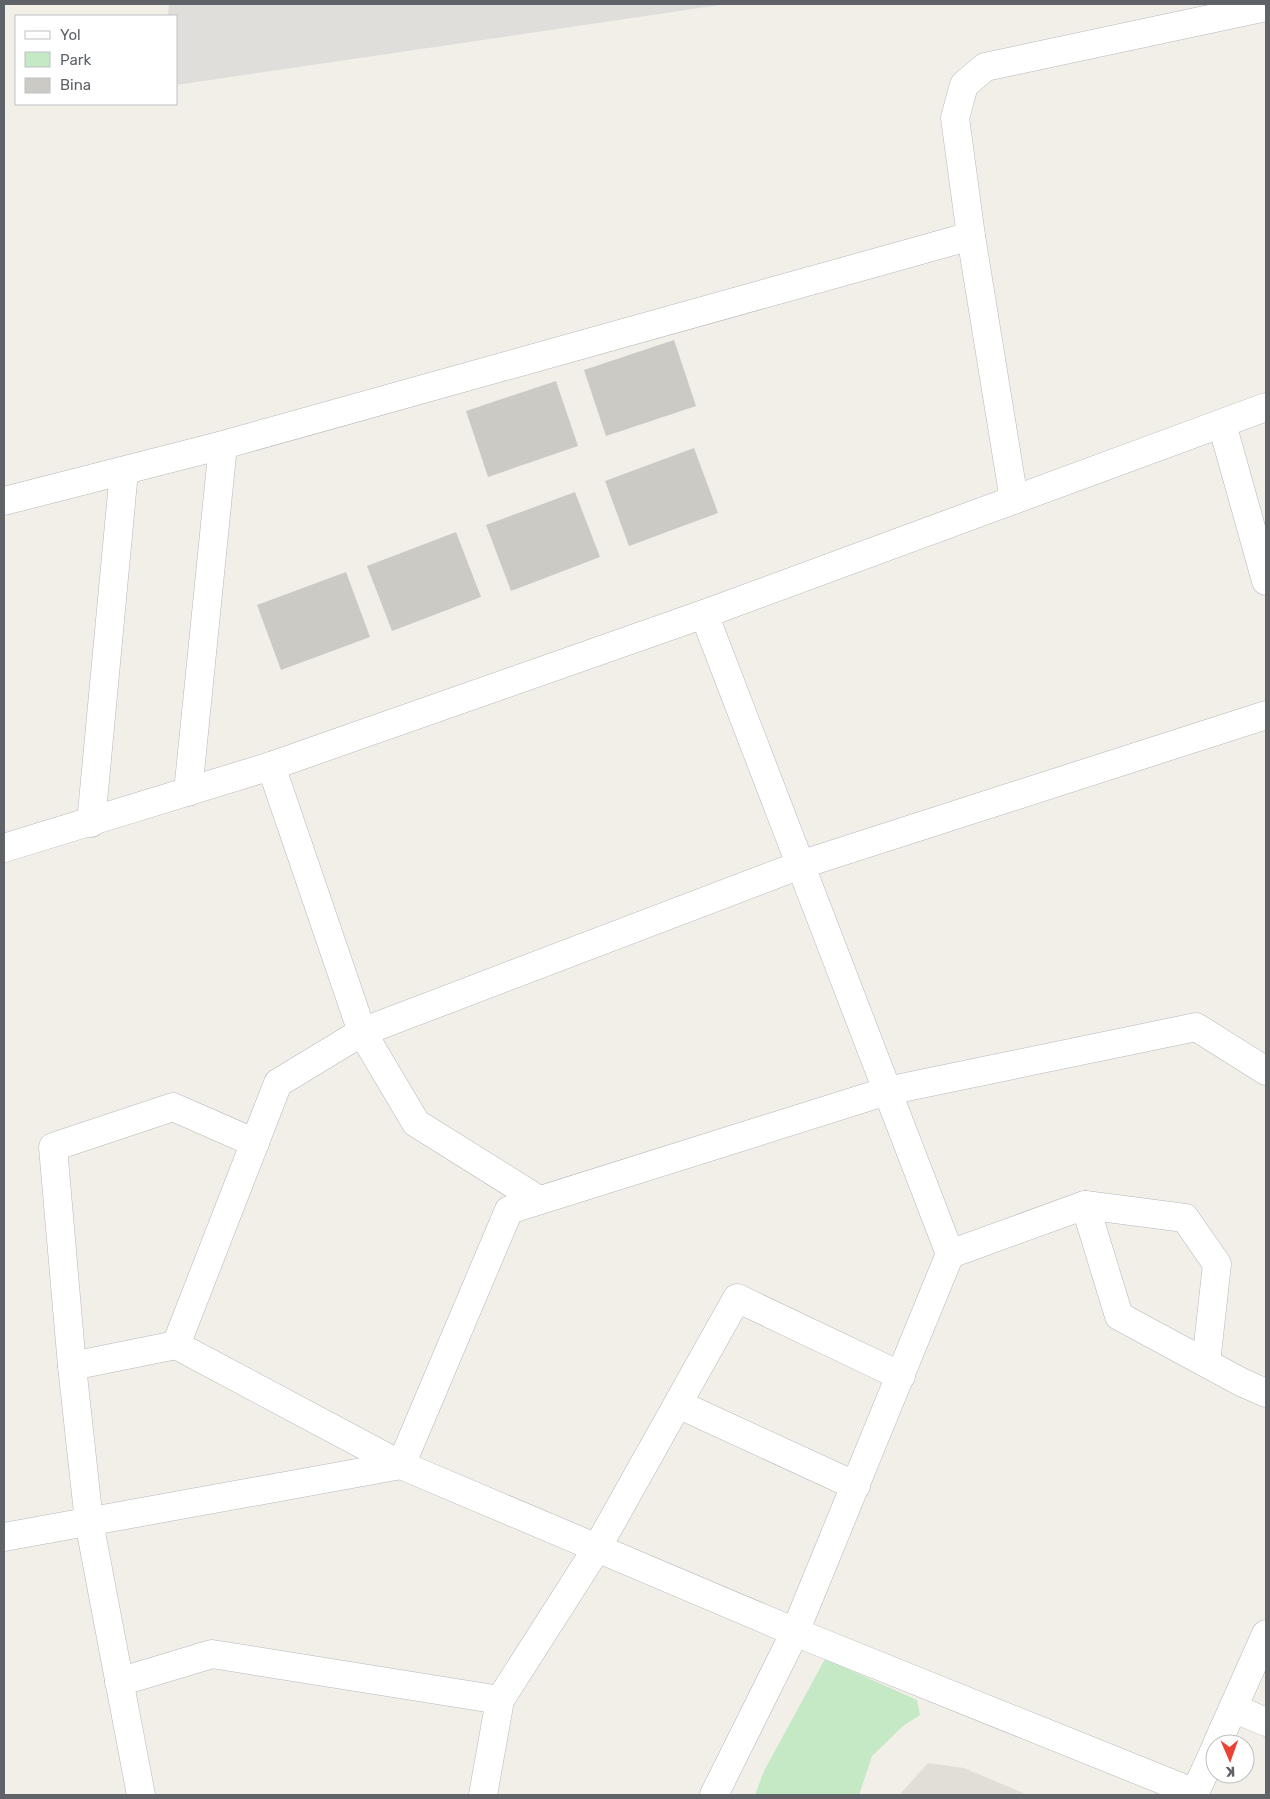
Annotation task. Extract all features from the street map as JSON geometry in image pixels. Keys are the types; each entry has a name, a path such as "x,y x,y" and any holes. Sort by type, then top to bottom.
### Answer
{"street":[{"path":"1014,500 971,236 955,118 964,85 985,67 1266,7"},
{"path":"4,501 223,445 971,236"},
{"path":"4,848 271,766 704,614 1266,408"},
{"path":"1222,424 1266,581"},
{"path":"188,792 223,445"},
{"path":"91,822 124,471"},
{"path":"704,614 950,1254 795,1632 714,1795"},
{"path":"176,1345 278,1083 362,1032 800,865 1266,715"},
{"path":"271,766 362,1032 416,1123 539,1200"},
{"path":"401,1466 509,1210 887,1091 1196,1027 1266,1071"},
{"path":"140,1795 89,1522 72,1366 53,1147 173,1107 255,1143"},
{"path":"950,1254 1084,1205 1185,1218 1217,1264 1206,1363"},
{"path":"1084,1205 1119,1316 1266,1393"},
{"path":"483,1795 500,1700 597,1548 737,1298 900,1376"},
{"path":"72,1366 176,1345 401,1466 795,1632 1195,1794 1205,1772"},
{"path":"678,1404 856,1486"},
{"path":"4,1537 401,1466"},
{"path":"1221,1734 1266,1634"},
{"path":"119,1682 212,1654 500,1700"},
{"path":"1233,1708 1266,1722"}],"shaded area":[{"path":"169,4 727,4 178,85 178,15 168,15"},
{"path":"928,1763 964,1768 1028,1795 899,1795"}],"green space":[{"path":"825,1659 917,1700 920,1715 903,1726 872,1756 859,1795 755,1795 764,1771"}],"building":[{"path":"674,340 696,406 606,436 584,370"},
{"path":"556,381 578,446 488,477 466,411"},
{"path":"694,448 718,513 629,546 605,481"},
{"path":"575,492 600,557 511,591 486,525"},
{"path":"456,532 481,597 392,631 367,566"},
{"path":"346,572 370,637 281,670 257,605"}]}
